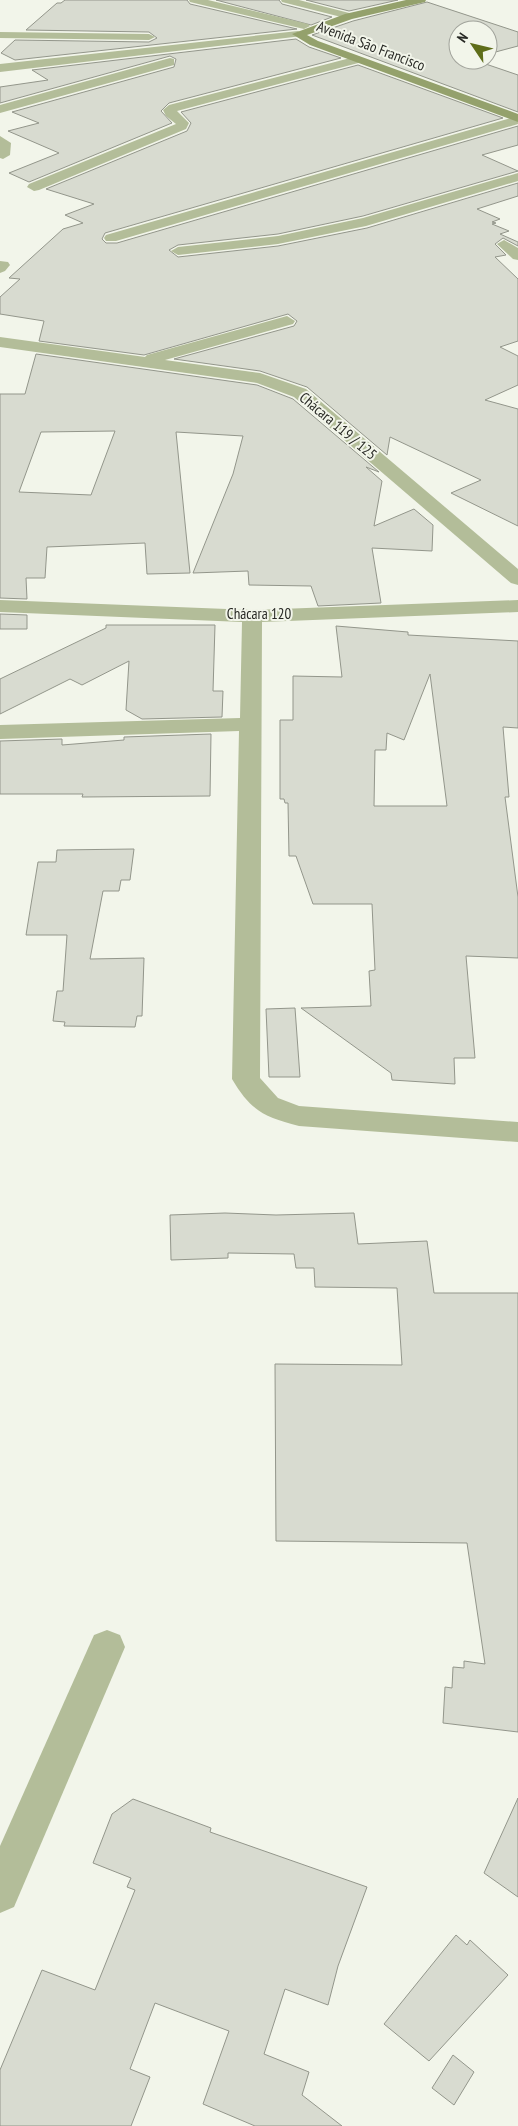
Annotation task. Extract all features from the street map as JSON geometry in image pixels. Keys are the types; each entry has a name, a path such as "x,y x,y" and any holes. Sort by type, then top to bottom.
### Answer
{"street":[{"path":"194,0 310,28"},
{"path":"286,0 349,16"},
{"path":"378,9 396,0"},
{"path":"0,68 298,34 310,28 349,16 421,0"},
{"name":"Avenida São Francisco","path":"298,34 314,43 518,119"},
{"path":"0,35 243,39"},
{"path":"0,109 229,46 243,39"},
{"path":"34,187 181,126 183,123 170,113 169,110 173,108 358,60"},
{"path":"111,238 518,119"},
{"path":"0,140 4,143 3,156"},
{"path":"178,251 278,240 366,222 518,177"},
{"path":"504,244 518,256"},
{"path":"144,360 287,321"},
{"name":"Chácara 119 / 125","path":"0,342 144,360 260,378 300,393 518,579"},
{"name":"Chácara 120","path":"0,606 252,616 518,606"},
{"path":"252,616 249,724 246,1080 258,1099 275,1110 299,1116 518,1132"},
{"path":"0,732 249,724"},
{"path":"0,1893 107,1647"}],"building":[{"path":"65,0 187,0 190,4 297,29 15,60 1,53 15,40 149,42 157,38 149,32 26,30 57,3"},
{"path":"216,0 279,0 282,4 332,17 311,25"},
{"path":"306,0 398,0 349,11"},
{"path":"427,2 482,20 448,20 448,70 498,70 498,68 518,75 518,112 312,35 353,21"},
{"path":"498,25 518,32 518,46 498,51"},
{"path":"296,39 309,47 341,58 169,103 161,111 172,123 29,182 9,173 59,153 8,131 39,123 12,112 174,67 176,59 170,56 0,103 0,87 48,80 32,70"},
{"path":"358,65 503,118 105,233 102,239 106,243 117,243 518,126 518,145 482,155 518,171 363,216 278,234 178,245 169,250 178,257 278,246 367,228 518,183 518,196 477,209 500,219 492,222 496,223 492,224 509,231 500,234 518,242 518,246 503,238 495,244 506,255 495,257 518,279 518,341 500,347 518,356 518,385 485,400 518,409 518,526 451,493 481,480 390,437 387,455 307,387 260,371 174,359 294,326 297,321 288,314 144,355 39,341 44,321 0,314 0,297 20,279 9,278 63,229 83,223 65,215 94,204 46,189 187,131 191,123 181,112"},
{"path":"36,354 257,385 293,399 379,472 366,467 382,481 374,526 414,509 433,525 432,551 372,548 381,603 318,606 311,586 249,585 248,571 193,573 233,474 243,436 176,432 190,573 147,574 145,543 47,547 45,578 26,578 27,599 0,598 0,394 25,394","holes":["115,431 91,495 19,492 41,432"]},
{"path":"0,614 27,615 27,629 0,629"},
{"path":"106,625 215,625 213,691 223,691 222,717 142,719 126,710 129,661 82,685 70,679 0,714 0,679 106,628"},
{"path":"336,626 408,632 408,635 518,641 518,728 503,727 509,797 505,797 518,897 518,958 466,956 475,1058 454,1058 455,1084 392,1080 391,1073 301,1008 371,1006 369,971 375,970 372,904 313,904 296,856 289,856 288,803 285,803 284,799 280,799 280,720 293,720 293,676 342,677","holes":["430,674 447,806 374,806 375,750 386,750 387,733 404,740"]},
{"path":"211,734 210,796 82,797 83,794 0,794 0,741 62,739 62,745 124,740 124,737"},
{"path":"134,849 130,880 121,880 119,891 103,891 90,959 144,958 142,1016 137,1016 135,1027 64,1026 65,1022 53,1021 57,991 63,991 67,935 26,935 38,862 56,862 57,850"},
{"path":"295,1008 300,1077 269,1077 266,1009"},
{"path":"225,1213 276,1215 354,1213 358,1244 427,1241 434,1293 518,1293 518,1732 443,1723 445,1687 452,1688 453,1667 464,1668 464,1661 485,1664 467,1543 276,1541 275,1364 402,1365 397,1288 315,1287 314,1268 296,1268 294,1254 228,1253 228,1258 171,1260 170,1215"},
{"path":"518,1798 518,1897 484,1873"},
{"path":"133,1799 211,1828 210,1832 367,1887 338,1966 328,2005 285,1989 264,2054 309,2072 302,2095 342,2126 255,2126 203,2104 229,2031 155,2003 130,2069 150,2077 131,2126 0,2126 0,2070 42,1970 95,1990 135,1890 127,1887 131,1878 93,1863 112,1814"},
{"path":"456,1935 467,1945 470,1940 508,1975 429,2061 384,2024"},
{"path":"453,2055 474,2072 454,2105 432,2088"}]}
